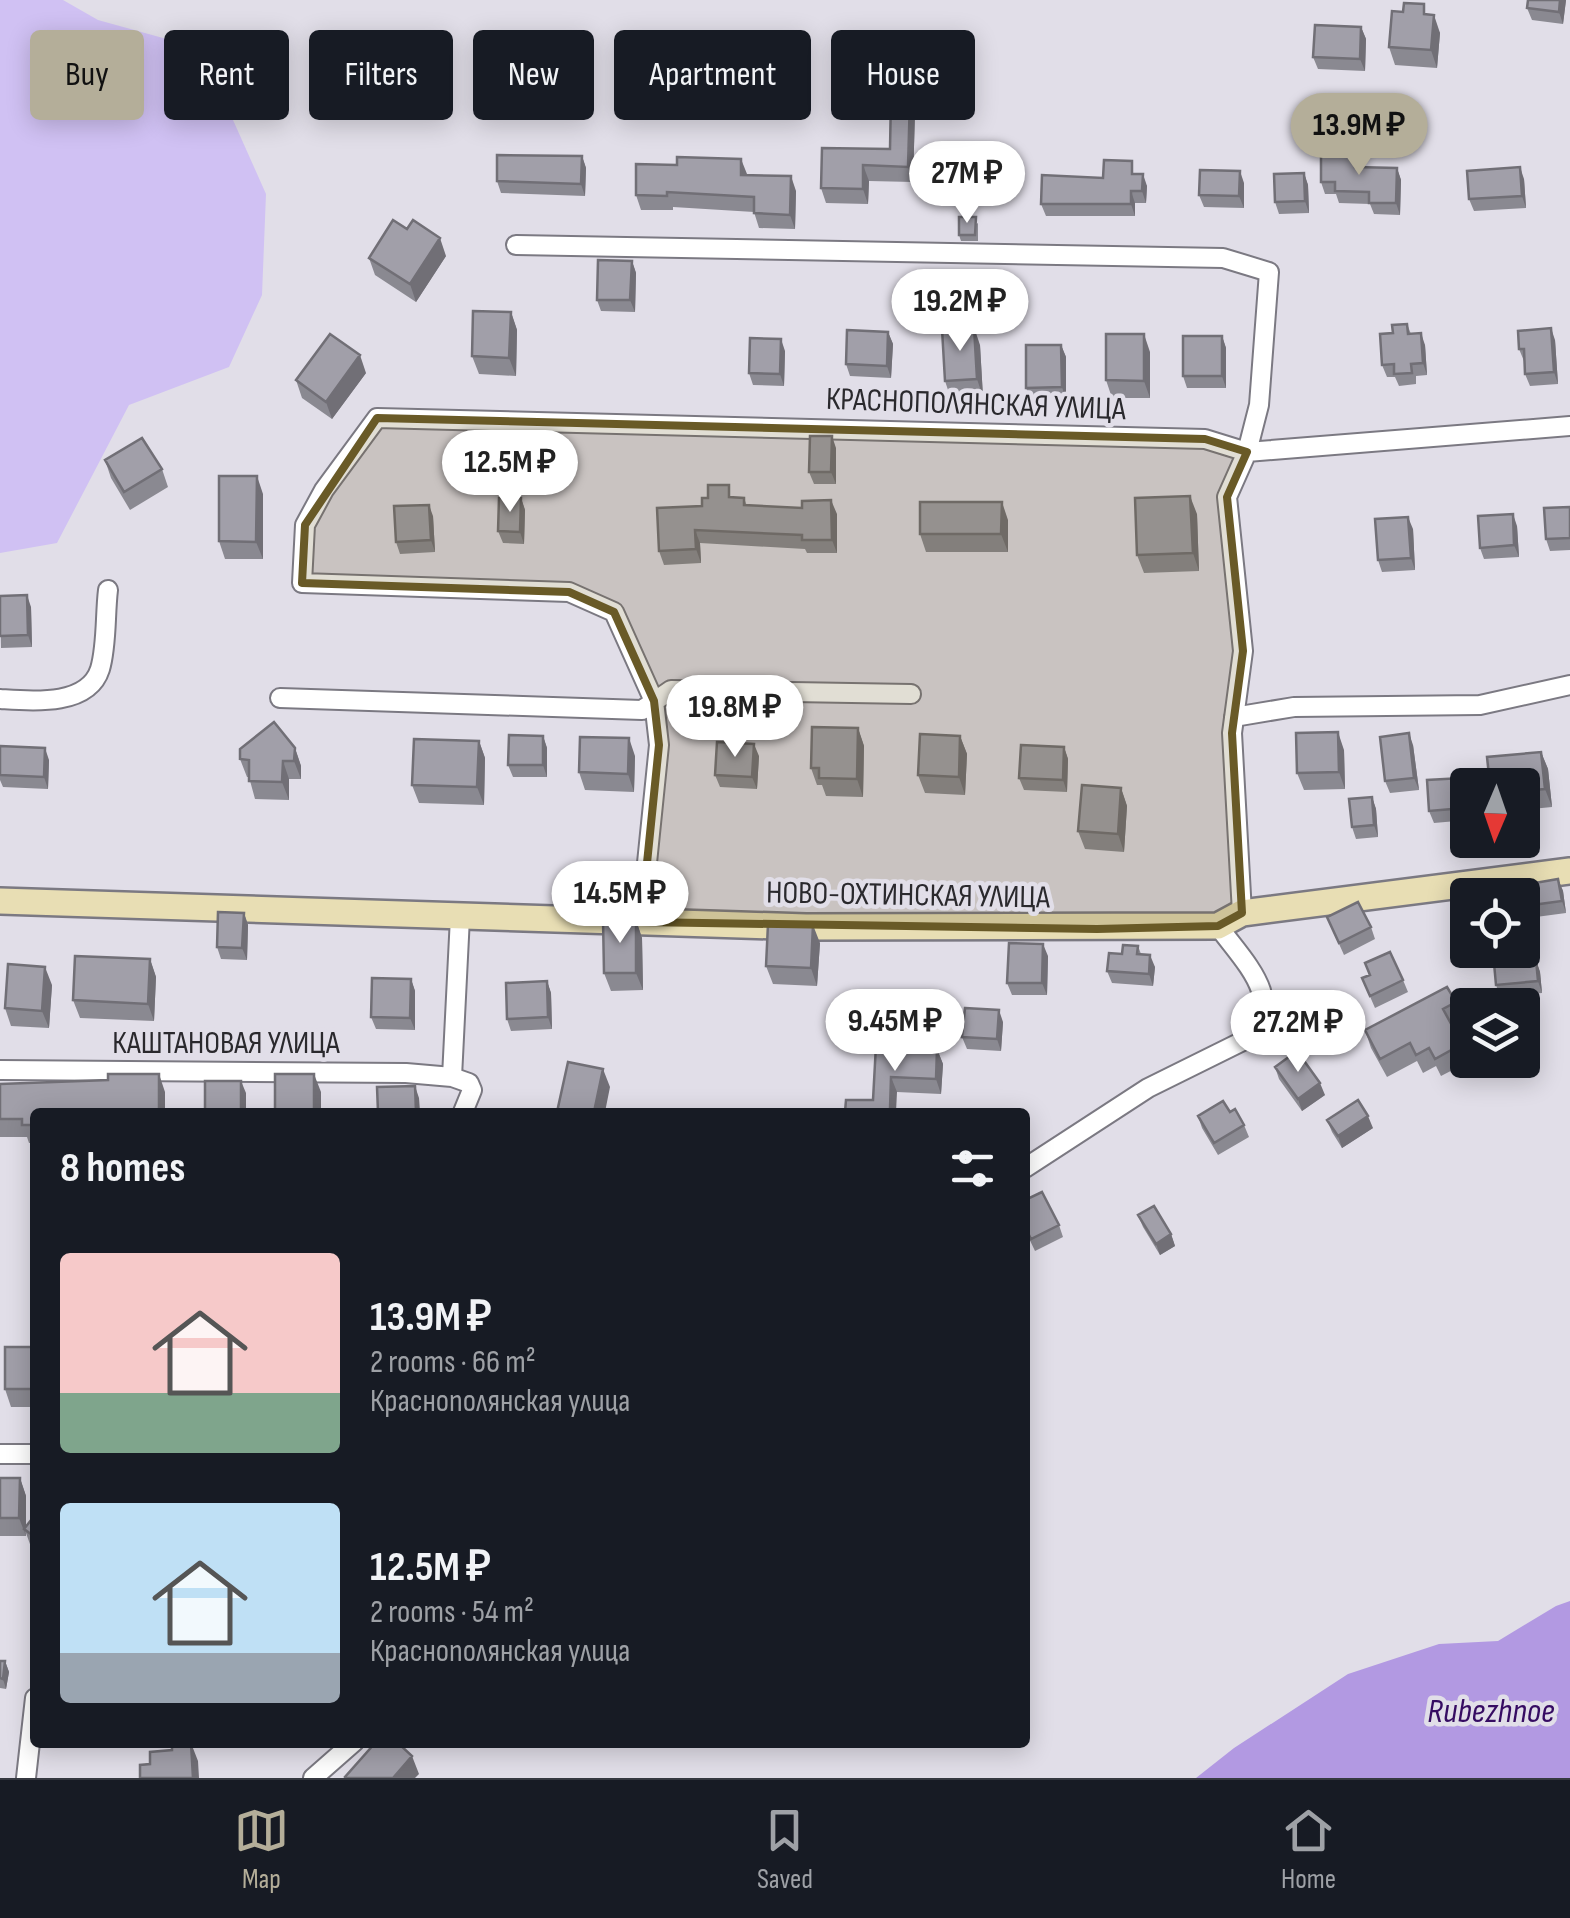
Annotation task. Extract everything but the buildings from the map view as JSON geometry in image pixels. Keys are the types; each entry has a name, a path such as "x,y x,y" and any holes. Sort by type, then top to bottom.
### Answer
{"street":[{"path":"516,246 1223,258 1269,272 1259,405 1247,452 1227,498 1243,651 1232,733 1242,913"},
{"name":"КРАСНОПОЛЯНСКАЯ УЛИЦА","path":"654,702 614,612 569,592 302,584 305,526 324,490 376,418 1205,439 1247,452 1570,426"},
{"path":"0,699 27,701 76,696 100,673 108,590"},
{"path":"1234,717 1294,707 1480,705 1570,685"},
{"path":"280,698 642,710 672,690 912,694"},
{"path":"641,922 659,745 654,702"},
{"name":"НОВО-ОХТИНСКАЯ УЛИЦА","path":"0,901 825,927 1218,926 1242,913 1570,871"},
{"path":"460,917 452,1077 469,1082 472,1090 465,1108"},
{"path":"1030,1165 1148,1088 1247,1040 1257,1030 1264,1018 1264,993 1218,926"},
{"name":"КАШТАНОВАЯ УЛИЦА","path":"0,1070 406,1072 452,1077"},
{"path":"0,1454 30,1454"},
{"path":"26,1778 30,1742"},
{"path":"312,1778 347,1748"}],"highlighted area":[{"path":"377,418 1205,439 1247,452 1227,497 1243,651 1232,733 1242,913 1218,926 1097,929 641,922 659,745 654,701 614,612 569,592 302,583 305,525"}],"shaded area":[{"path":"0,0 63,0 98,20 134,30 30,30 30,120 144,120 144,33 164,38 164,120 233,120 266,194 262,295 229,367 129,405 57,543 0,553"}],"water":[{"name":"Rubezhnoe","path":"1570,1601 1570,1778 1196,1778 1234,1748 1348,1674 1439,1644 1498,1641"}]}
